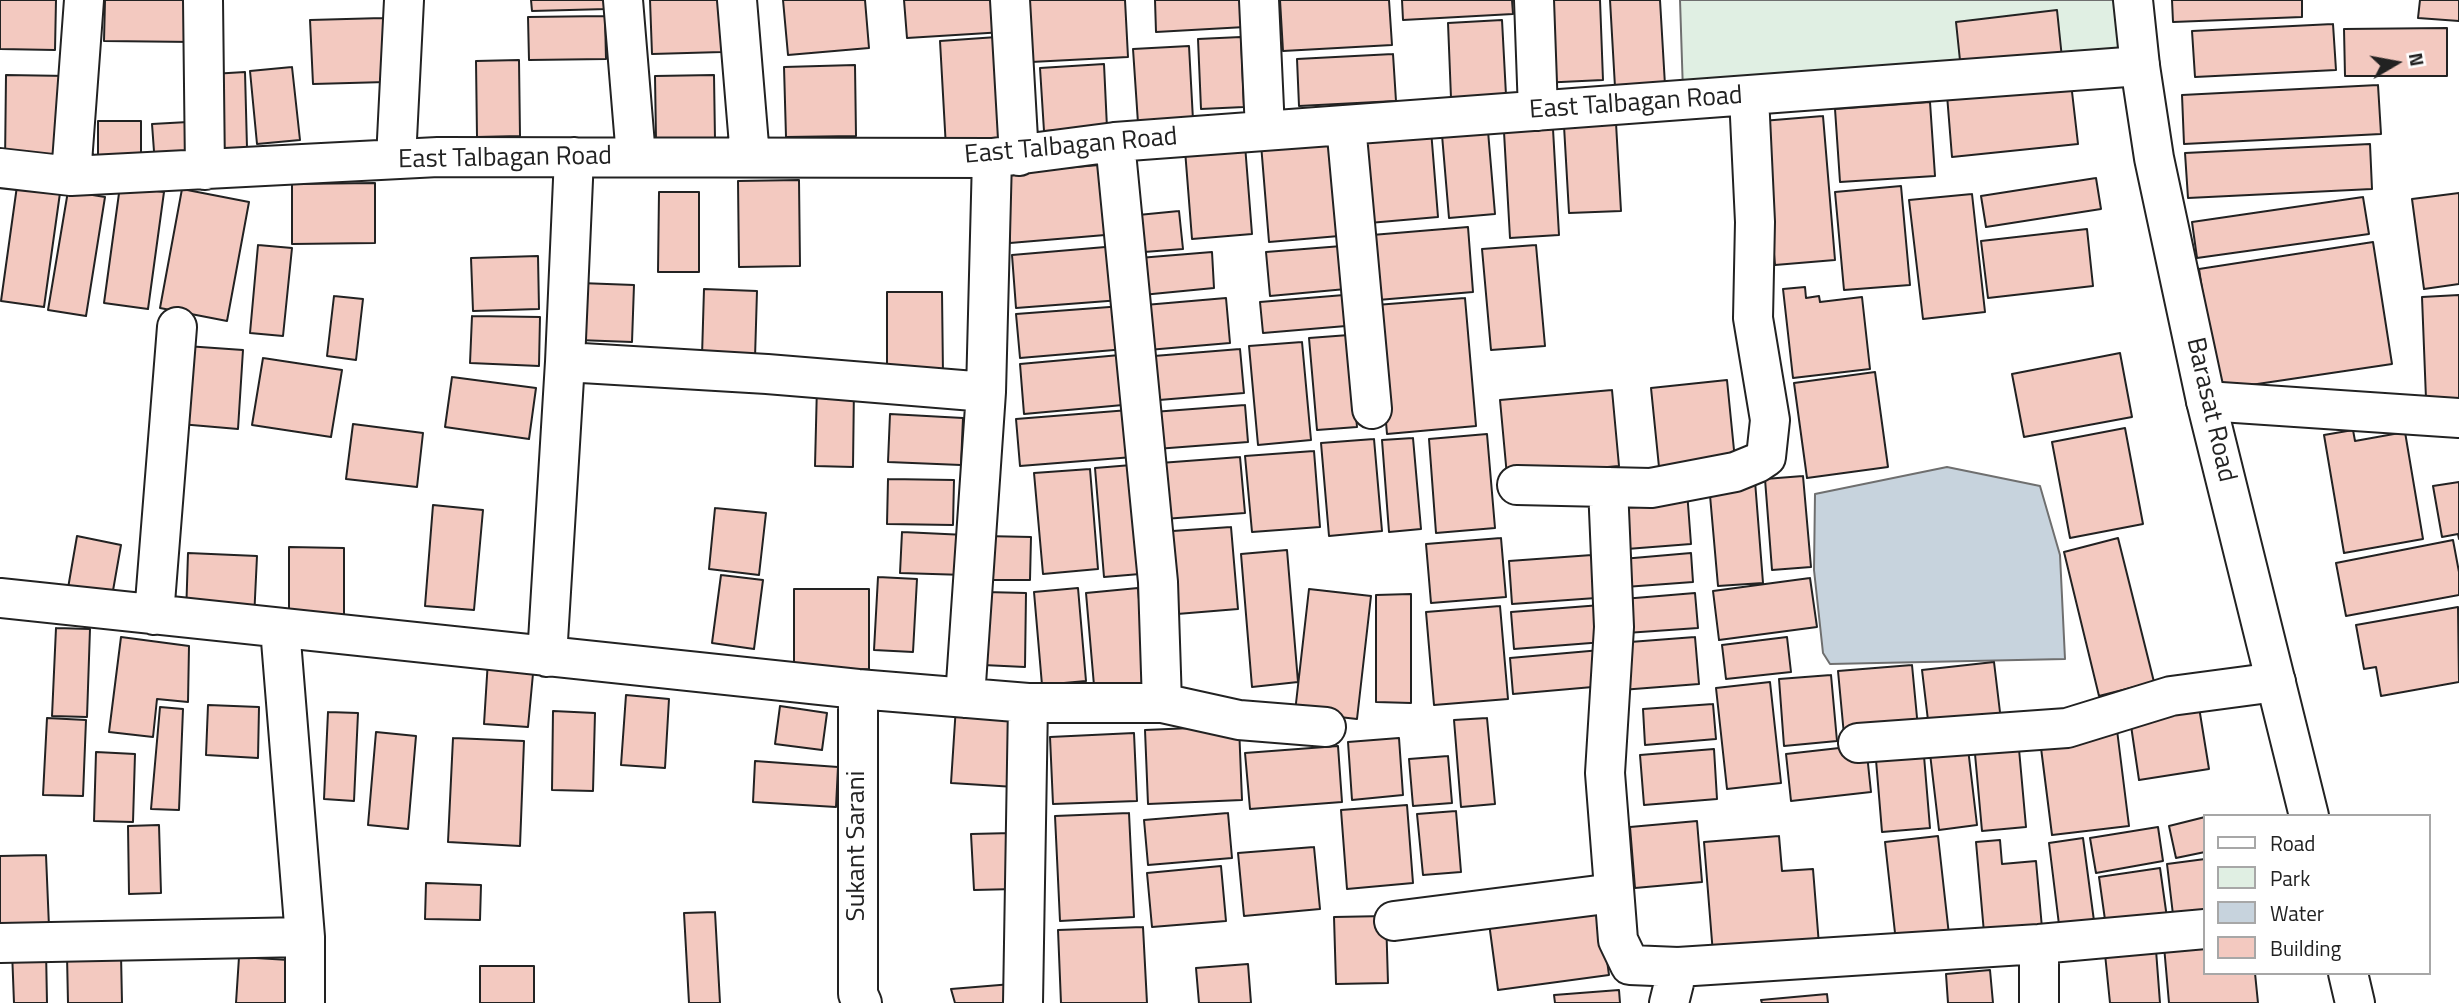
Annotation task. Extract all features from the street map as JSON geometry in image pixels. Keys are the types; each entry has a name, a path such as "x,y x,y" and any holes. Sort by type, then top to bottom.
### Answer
{"street":[{"path":"71,176 84,0"},
{"path":"203,0 205,170"},
{"path":"396,159 404,0"},
{"path":"623,0 636,157"},
{"path":"737,0 750,157"},
{"path":"965,698 986,392 1006,157 1010,0"},
{"path":"1259,0 1265,130"},
{"path":"1534,0 1538,111"},
{"name":"Barasat Road","path":"2133,0 2154,158 2206,401 2309,814"},
{"name":"East Talbagan Road","path":"0,169 71,176 396,159 1006,157 1115,142 2140,66"},
{"path":"1517,485 1651,488 1735,472 1766,457 1770,420 1753,318 1755,222 1749,96"},
{"path":"1346,125 1372,409"},
{"path":"1115,142 1158,582 1162,703"},
{"path":"547,657 574,157"},
{"path":"154,615 177,327"},
{"path":"565,362 767,374 986,392"},
{"path":"2206,401 2459,418"},
{"path":"1608,487 1614,626 1605,773 1618,940 1630,965 1674,985 2039,944 2204,929"},
{"path":"0,598 858,689 1028,703 1162,703 1238,720 1326,727"},
{"path":"280,628 305,937 305,1003"},
{"path":"1858,743 2067,728 2171,696 2276,682"},
{"name":"Sukant Sarani","path":"858,689 858,994 862,1003"},
{"path":"1023,1003 1028,703"},
{"path":"1394,921 1614,893"},
{"path":"0,943 305,937"},
{"path":"2039,944 2039,1003"},
{"path":"2348,975 2355,1003"}],"green space":[{"path":"1680,0 2124,0 2134,63 1683,92"}],"water":[{"path":"1947,467 2040,486 2060,555 2065,659 1830,664 1823,653 1814,570 1815,494"}],"building":[{"path":"0,0 56,0 55,50 0,49"},
{"path":"105,0 195,0 194,42 104,41"},
{"path":"531,0 607,0 607,9 532,11"},
{"path":"650,0 720,0 722,52 652,54"},
{"path":"783,0 865,0 869,48 788,55"},
{"path":"904,0 1002,0 1004,32 907,38"},
{"path":"1027,0 1125,0 1128,57 1031,62"},
{"path":"1155,0 1243,0 1245,27 1156,32"},
{"path":"1280,0 1389,0 1392,45 1283,51"},
{"path":"1402,0 1512,0 1513,14 1403,20"},
{"path":"1535,0 1600,0 1603,80 1540,83"},
{"path":"1610,0 1660,0 1665,85 1615,87"},
{"path":"2172,0 2302,0 2302,17 2173,22"},
{"path":"2420,0 2459,0 2459,21 2418,18"},
{"path":"2057,10 2062,58 1961,70 1956,22"},
{"path":"605,16 606,59 529,60 528,17"},
{"path":"383,18 386,82 313,84 310,20"},
{"path":"1502,20 1506,95 1451,98 1448,23"},
{"path":"2333,24 2336,70 2195,77 2192,31"},
{"path":"2447,28 2447,76 2345,76 2344,29"},
{"path":"997,37 1003,145 946,148 940,41"},
{"path":"1241,37 1244,107 1201,109 1198,39"},
{"path":"1189,46 1193,120 1138,123 1133,49"},
{"path":"1393,54 1396,101 1299,106 1297,59"},
{"path":"519,60 520,136 477,137 476,61"},
{"path":"1104,64 1107,128 1044,131 1040,68"},
{"path":"855,65 856,136 786,137 784,67"},
{"path":"292,67 300,140 257,144 250,71"},
{"path":"245,72 247,148 214,149 212,74"},
{"path":"6,75 68,76 67,164 5,163"},
{"path":"714,75 715,140 656,140 655,76"},
{"path":"2071,83 2078,144 1952,157 1947,95"},
{"path":"2378,85 2381,134 2184,144 2182,95"},
{"path":"1930,102 1935,176 1840,182 1835,109"},
{"path":"1823,116 1835,260 1775,265 1762,121"},
{"path":"98,121 141,121 141,162 98,162"},
{"path":"188,122 191,162 155,165 152,124"},
{"path":"1616,123 1621,211 1569,213 1564,126"},
{"path":"1553,129 1559,235 1510,238 1504,132"},
{"path":"1431,130 1438,217 1369,223 1362,136"},
{"path":"1488,131 1495,214 1449,218 1442,135"},
{"path":"1331,138 1339,236 1269,242 1261,144"},
{"path":"2370,144 2372,189 2188,198 2185,153"},
{"path":"1245,145 1252,234 1192,239 1185,150"},
{"path":"1111,164 1117,234 1010,243 1004,173"},
{"path":"2096,178 2101,209 1986,227 1981,196"},
{"path":"799,180 800,266 739,267 738,181"},
{"path":"375,183 375,243 292,244 292,184"},
{"path":"17,186 60,193 44,307 1,301"},
{"path":"120,186 164,192 148,309 104,303"},
{"path":"1901,186 1910,285 1844,290 1835,192"},
{"path":"182,189 249,202 227,321 160,308"},
{"path":"68,191 105,197 86,316 48,310"},
{"path":"659,192 699,192 699,272 658,272"},
{"path":"2459,193 2459,284 2424,289 2412,199"},
{"path":"1972,194 1985,312 1923,319 1909,200"},
{"path":"2363,197 2369,234 2197,258 2192,222"},
{"path":"1179,211 1183,249 1131,253 1128,216"},
{"path":"1468,227 1473,292 1366,301 1360,236"},
{"path":"2087,229 2093,286 1988,298 1981,241"},
{"path":"2373,242 2392,364 2217,390 2199,269"},
{"path":"258,245 292,248 283,336 250,333"},
{"path":"1536,245 1545,346 1491,350 1482,249"},
{"path":"1117,246 1121,300 1016,308 1012,255"},
{"path":"1342,246 1346,289 1270,296 1266,252"},
{"path":"1212,252 1214,288 1142,295 1139,258"},
{"path":"538,256 539,309 473,311 471,258"},
{"path":"580,283 634,285 632,342 578,340"},
{"path":"1805,287 1806,298 1819,296 1820,302 1862,297 1870,369 1793,378 1783,289"},
{"path":"704,289 757,291 755,358 702,356"},
{"path":"887,292 942,292 943,375 887,374"},
{"path":"1344,295 1346,326 1263,333 1260,302"},
{"path":"2459,295 2459,399 2426,399 2422,297"},
{"path":"334,296 363,299 356,360 327,356"},
{"path":"1226,298 1230,343 1148,350 1145,305"},
{"path":"1465,298 1476,426 1387,434 1376,305"},
{"path":"1123,306 1126,349 1020,358 1016,314"},
{"path":"472,316 540,317 539,366 470,363"},
{"path":"1349,335 1357,427 1317,430 1309,338"},
{"path":"1302,342 1311,440 1258,445 1249,346"},
{"path":"186,346 243,350 238,429 180,424"},
{"path":"1240,349 1244,393 1159,400 1154,356"},
{"path":"2120,353 2132,417 2024,437 2012,374"},
{"path":"1131,354 1134,404 1024,414 1020,364"},
{"path":"263,358 342,370 331,437 252,425"},
{"path":"1875,372 1888,467 1807,478 1794,383"},
{"path":"452,377 536,388 529,439 445,427"},
{"path":"1727,380 1736,470 1660,477 1651,388"},
{"path":"817,385 854,386 853,467 815,466"},
{"path":"1612,390 1619,466 1507,476 1500,400"},
{"path":"1245,405 1248,442 1156,449 1153,412"},
{"path":"1129,410 1133,457 1020,466 1016,419"},
{"path":"890,414 963,418 961,465 888,462"},
{"path":"353,424 423,433 417,487 346,479"},
{"path":"2125,428 2143,524 2070,538 2052,442"},
{"path":"2353,430 2355,441 2405,432 2423,539 2344,553 2324,435"},
{"path":"1487,434 1495,528 1436,533 1429,439"},
{"path":"1413,438 1421,529 1389,532 1382,440"},
{"path":"1374,439 1382,531 1329,536 1321,443"},
{"path":"1314,451 1320,527 1252,532 1245,456"},
{"path":"1240,457 1245,513 1164,519 1160,463"},
{"path":"1144,464 1152,573 1104,577 1095,468"},
{"path":"1090,469 1098,569 1043,574 1034,473"},
{"path":"1803,476 1811,567 1772,570 1765,479"},
{"path":"888,479 954,480 953,525 887,524"},
{"path":"1755,481 1763,583 1718,586 1709,484"},
{"path":"2459,482 2459,539 2458,534 2442,537 2433,486"},
{"path":"1687,491 1691,544 1614,550 1610,497"},
{"path":"433,505 483,510 474,610 425,606"},
{"path":"715,508 766,513 759,575 709,569"},
{"path":"1231,527 1238,609 1165,615 1158,532"},
{"path":"902,532 966,535 965,575 900,573"},
{"path":"77,536 121,545 111,602 67,594"},
{"path":"984,536 1031,537 1030,580 984,580"},
{"path":"1501,538 1506,597 1431,603 1426,544"},
{"path":"2118,538 2154,682 2099,696 2064,552"},
{"path":"2453,540 2459,572 2459,595 2346,616 2336,563"},
{"path":"289,547 344,548 344,619 289,618"},
{"path":"1287,550 1298,682 1252,687 1241,554"},
{"path":"188,553 257,556 254,619 186,616"},
{"path":"1691,553 1693,582 1625,587 1622,559"},
{"path":"1592,555 1596,598 1512,604 1509,561"},
{"path":"721,575 763,580 754,649 712,643"},
{"path":"878,577 917,579 913,652 874,650"},
{"path":"1810,578 1817,627 1719,640 1713,591"},
{"path":"1078,588 1086,681 1042,685 1034,592"},
{"path":"1138,588 1147,693 1095,697 1086,593"},
{"path":"794,589 869,589 869,669 794,670"},
{"path":"1309,589 1371,596 1357,719 1295,712"},
{"path":"985,592 1026,593 1025,667 983,665"},
{"path":"1695,593 1698,628 1626,633 1623,599"},
{"path":"1411,594 1411,703 1376,702 1376,595"},
{"path":"1601,605 1604,642 1514,649 1511,612"},
{"path":"1500,606 1508,699 1434,705 1426,612"},
{"path":"2458,607 2459,682 2381,696 2376,667 2364,669 2356,625"},
{"path":"56,628 90,629 87,717 52,716"},
{"path":"121,637 189,646 188,702 157,699 153,737 109,732"},
{"path":"1695,637 1699,684 1621,690 1617,643"},
{"path":"1787,637 1791,672 1726,679 1722,645"},
{"path":"1601,650 1604,686 1513,694 1510,658"},
{"path":"488,660 534,663 528,727 484,724"},
{"path":"1994,662 2002,729 1930,737 1922,670"},
{"path":"1912,665 1918,728 1844,735 1838,671"},
{"path":"1831,675 1837,741 1784,746 1779,679"},
{"path":"1770,682 1781,783 1727,789 1716,688"},
{"path":"626,695 669,699 665,768 621,765"},
{"path":"2198,701 2209,769 2139,780 2129,712"},
{"path":"1713,704 1716,739 1645,745 1643,709"},
{"path":"208,705 259,707 258,758 206,755"},
{"path":"780,706 827,713 822,750 775,744"},
{"path":"956,706 1020,710 1015,787 951,783"},
{"path":"160,707 183,709 179,810 151,809"},
{"path":"553,711 595,713 593,791 552,790"},
{"path":"328,712 358,713 354,801 324,799"},
{"path":"47,718 86,720 83,796 43,795"},
{"path":"1487,718 1495,804 1461,807 1454,720"},
{"path":"1239,726 1242,800 1148,804 1145,730"},
{"path":"2117,730 2129,826 2052,835 2040,740"},
{"path":"376,732 416,736 408,829 368,825"},
{"path":"1134,733 1137,801 1053,804 1050,737"},
{"path":"453,738 524,741 520,846 448,842"},
{"path":"1399,738 1403,795 1352,800 1348,742"},
{"path":"2018,738 2026,827 1982,831 1974,743"},
{"path":"1967,740 1977,825 1939,830 1929,745"},
{"path":"1923,744 1930,828 1882,832 1875,748"},
{"path":"1866,745 1871,792 1791,801 1786,754"},
{"path":"1338,746 1342,802 1250,809 1245,753"},
{"path":"1714,749 1717,799 1644,805 1640,755"},
{"path":"96,752 135,754 133,822 94,821"},
{"path":"1448,756 1452,803 1413,806 1409,759"},
{"path":"755,761 838,767 836,807 753,802"},
{"path":"1407,805 1413,883 1347,889 1341,810"},
{"path":"1456,811 1461,872 1423,875 1417,814"},
{"path":"1129,813 1134,917 1060,921 1055,816"},
{"path":"1228,813 1232,858 1148,865 1144,820"},
{"path":"2204,817 2204,852 2176,858 2169,826"},
{"path":"1697,821 1702,882 1635,888 1630,827"},
{"path":"159,825 161,893 129,894 128,826"},
{"path":"2158,827 2163,861 2096,873 2090,838"},
{"path":"1012,833 1015,889 974,890 971,834"},
{"path":"1779,836 1782,871 1813,869 1819,945 1713,954 1704,842"},
{"path":"1938,836 1949,935 1896,942 1885,842"},
{"path":"2083,838 2096,936 2061,941 2049,843"},
{"path":"2000,840 2002,864 2036,861 2043,939 1985,944 1976,842"},
{"path":"1314,847 1320,909 1244,916 1238,853"},
{"path":"46,855 49,927 0,929 0,856"},
{"path":"2204,859 2204,919 2174,923 2167,864"},
{"path":"1221,866 1226,921 1152,927 1147,873"},
{"path":"2160,868 2168,925 2107,934 2099,877"},
{"path":"426,883 481,885 480,920 425,919"},
{"path":"1600,908 1609,975 1498,990 1489,923"},
{"path":"715,912 720,1003 689,1003 684,913"},
{"path":"1386,916 1388,983 1336,984 1334,917"},
{"path":"1143,927 1147,1003 1061,1003 1058,930"},
{"path":"2204,942 2204,975 2255,975 2258,1003 2169,1003 2164,946"},
{"path":"46,949 47,1003 14,1003 12,951"},
{"path":"2156,950 2160,1003 2110,1003 2105,954"},
{"path":"121,954 122,1003 68,1003 67,955"},
{"path":"239,957 289,960 287,1003 236,1003"},
{"path":"1248,964 1251,1003 1199,1003 1196,968"},
{"path":"480,966 534,966 534,1003 480,1003"},
{"path":"1990,970 1993,1003 1948,1003 1946,974"},
{"path":"1012,984 1014,1003 955,1003 951,989"},
{"path":"1619,990 1620,1003 1555,1003 1554,995"},
{"path":"1827,994 1828,1003 1762,1003 1761,1000"}]}
